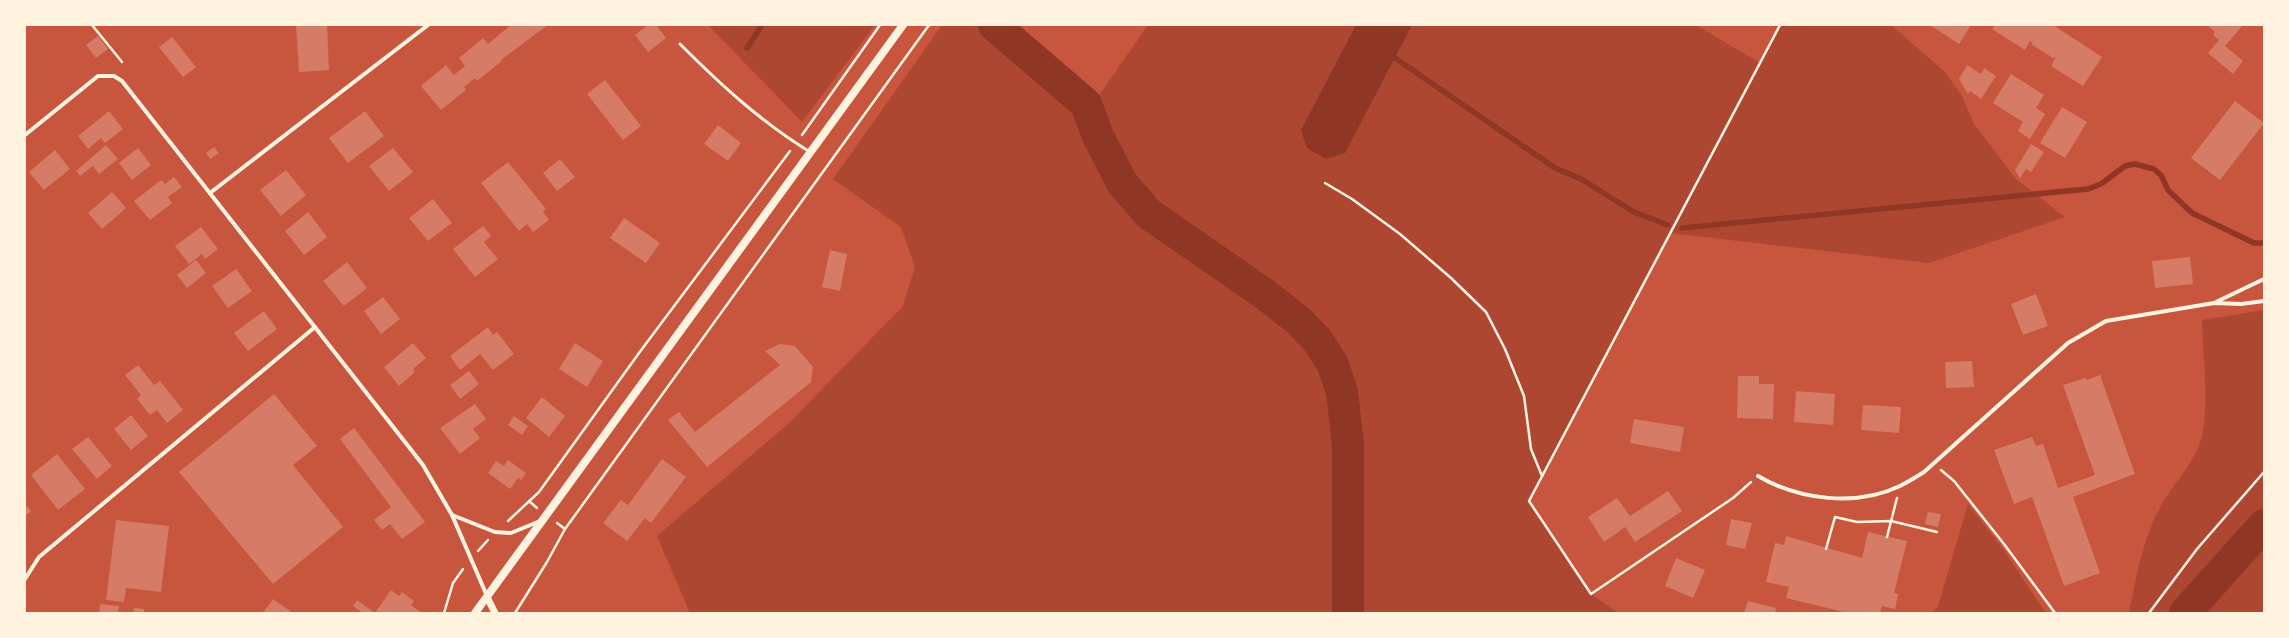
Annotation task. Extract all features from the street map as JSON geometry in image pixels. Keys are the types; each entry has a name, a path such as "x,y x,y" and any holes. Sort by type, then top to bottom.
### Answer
{"main road":[{"path":"475,613 541,520 903,25"}],"street":[{"path":"210,193 428,25"},
{"path":"25,135 98,76 114,76 122,81 423,465 452,515 495,613"},
{"path":"2214,303 2264,279"},
{"path":"1758,476 1776,486 1801,495 1839,498 1871,495 1900,486 1924,472 2068,343 2106,321 2214,303 2241,304 2264,300"},
{"path":"25,579 39,557 315,327"},
{"path":"452,515 495,532 512,533 541,520"}],"lane":[{"path":"680,44 725,88 796,143 810,152"}],"path":[{"path":"92,25 122,62"},
{"path":"444,613 453,583 470,559 495,532 539,492 644,347 796,143 880,25"},
{"path":"515,613 547,562 565,529 929,25"},
{"path":"1758,476 1733,498 1591,594 1529,501 1780,25"},
{"path":"1325,183 1352,199 1400,234 1451,278 1486,312 1505,349 1524,396 1531,449 1542,476"},
{"path":"1933,464 1954,481 2004,544 2055,613"},
{"path":"2149,613 2197,549 2264,472"},
{"path":"1887,537 1900,486"},
{"path":"1826,549 1835,517 1857,522 1891,520 1937,532"}],"shaded area":[{"path":"708,25 875,25 802,122"},
{"path":"942,25 994,25 1086,104 1100,94 1148,25 1696,25 1760,63 1780,25 1891,25 1945,72 1962,96 1974,124 2016,179 2065,217 1929,263 1670,233 1529,501 1591,594 1618,613 690,613 657,536 788,424 903,306 915,267 901,227 833,179"},
{"path":"1356,25 1412,25 1345,153 1326,159 1307,148 1301,130"},
{"path":"2264,310 2264,613 2129,613 2134,586 2149,531 2166,497 2195,455 2202,436 2205,408 2205,378 2202,320"},
{"path":"1968,504 2003,549 2046,613 1932,613 1938,606"}],"building":[{"path":"296,25 327,25 329,70 299,72"},
{"path":"511,25 548,25 501,60 502,61 477,81 475,78 464,87 466,90 441,110 421,86 446,65 454,75 465,66 459,58 483,38 488,44"},
{"path":"648,25 656,25 666,38 648,52 635,35"},
{"path":"1930,25 1971,25 1959,44"},
{"path":"1995,25 2053,25 2102,57 2083,86 2051,66 2056,57 2053,58 2031,44 2033,43 2030,41 2025,50 1992,29"},
{"path":"2207,25 2243,25 2225,46 2243,61 2233,74 2208,53 2219,40 2213,35 2215,32"},
{"path":"98,36 108,49 96,58 86,45"},
{"path":"172,37 196,67 183,77 159,47"},
{"path":"1967,65 1981,74 1984,68 1996,76 1981,99 1970,91 1968,94 1959,79"},
{"path":"2011,74 2044,95 2036,108 2045,114 2030,139 2018,131 2023,122 1993,103"},
{"path":"605,80 641,126 623,140 587,94"},
{"path":"2235,101 2264,123 2220,180 2191,158"},
{"path":"2062,107 2087,122 2065,158 2040,143"},
{"path":"109,111 123,129 105,143 101,138 88,149 78,136"},
{"path":"365,111 384,136 348,163 329,138"},
{"path":"718,125 741,143 728,161 704,144"},
{"path":"2031,144 2044,152 2031,172 2026,169 2020,178 2015,170"},
{"path":"106,145 118,159 99,174 93,166 80,176 76,171"},
{"path":"214,147 219,153 210,159 206,153"},
{"path":"138,148 151,165 132,180 119,163"},
{"path":"393,148 413,172 389,191 369,166"},
{"path":"55,150 70,169 44,190 29,172"},
{"path":"560,159 575,177 557,191 543,173"},
{"path":"508,162 546,209 543,212 549,220 533,232 527,224 519,231 481,183"},
{"path":"286,170 306,195 281,216 260,190"},
{"path":"174,177 182,187 168,197 172,203 150,220 134,201 161,180 165,184"},
{"path":"112,192 126,208 102,229 88,213"},
{"path":"433,199 452,223 428,241 409,218"},
{"path":"308,212 327,237 304,255 285,231"},
{"path":"624,218 660,243 646,263 610,238"},
{"path":"483,226 491,236 484,242 498,259 475,277 453,249"},
{"path":"201,227 218,249 205,259 202,254 189,264 175,246"},
{"path":"830,250 847,254 840,291 822,287"},
{"path":"2190,257 2193,284 2155,288 2152,261"},
{"path":"196,260 206,273 187,288 177,275"},
{"path":"347,262 367,288 344,306 323,281"},
{"path":"236,269 252,291 228,308 212,286"},
{"path":"2036,294 2048,326 2023,335 2011,304"},
{"path":"383,297 400,319 381,334 364,311"},
{"path":"264,311 277,329 248,351 234,333"},
{"path":"488,327 493,335 497,332 514,354 493,370 480,354 460,370 450,356"},
{"path":"413,343 426,358 413,369 415,372 399,386 384,367"},
{"path":"575,343 603,361 587,387 559,369"},
{"path":"780,344 795,346 813,367 811,382 707,467 668,420 679,412 695,432 780,365 765,351"},
{"path":"1972,361 1974,387 1946,388 1945,362"},
{"path":"138,365 154,385 160,381 183,410 167,423 157,410 150,415 137,399 141,395 125,375"},
{"path":"469,371 479,384 460,399 450,385"},
{"path":"2100,375 2135,474 2073,497 2100,573 2064,586 2032,497 2014,504 1994,450 2032,437 2036,446 2043,444 2058,488 2095,475 2063,385 2086,378 2087,380"},
{"path":"1738,376 1759,376 1759,384 1774,384 1773,419 1737,418"},
{"path":"1796,391 1835,394 1833,425 1794,422"},
{"path":"274,394 317,446 293,465 343,527 273,584 179,472"},
{"path":"542,397 565,416 549,437 526,418"},
{"path":"475,404 486,419 473,429 480,438 460,454 440,428"},
{"path":"1863,405 1901,407 1899,433 1861,430"},
{"path":"131,415 148,436 131,450 114,429"},
{"path":"514,416 528,426 522,435 508,425"},
{"path":"1634,419 1684,427 1680,452 1630,443"},
{"path":"354,428 425,522 402,539 390,524 382,530 374,520 391,507 340,439"},
{"path":"88,437 112,466 97,479 72,449"},
{"path":"57,454 85,489 58,510 31,475"},
{"path":"662,459 686,477 651,523 645,518 627,541 603,523 621,500 628,505"},
{"path":"508,460 526,473 521,480 518,478 510,489 488,473 496,461 504,466"},
{"path":"1668,491 1682,511 1635,542 1625,527 1604,542 1588,517 1617,498 1630,516"},
{"path":"25,504 31,511 25,516"},
{"path":"1928,512 1941,514 1938,527 1925,524"},
{"path":"1731,519 1752,523 1745,549 1726,545"},
{"path":"116,520 169,526 161,592 126,588 124,602 106,600"},
{"path":"1868,532 1907,541 1894,593 1898,594 1895,609 1882,606 1880,613 1848,613 1786,598 1789,587 1766,582 1775,543 1784,545 1786,536 1862,558"},
{"path":"1676,558 1705,570 1693,598 1665,586"},
{"path":"391,590 399,596 402,592 414,601 411,605 422,613 375,613"},
{"path":"273,599 293,613 263,613"},
{"path":"357,600 375,613 363,613 353,606"},
{"path":"1748,601 1776,608 1775,613 1744,613"},
{"path":"100,604 119,606 118,613 99,613"},
{"path":"134,608 144,609 144,613 133,613"}],"waterway":[{"path":"747,48 762,25"},
{"path":"994,25 1086,104 1098,136 1122,183 1149,214 1266,295 1299,321 1318,341 1333,365 1342,392 1348,445 1348,613"},
{"path":"1395,58 1555,168 1581,179 1634,212 1668,225"},
{"path":"1682,228 2088,189 2101,184 2125,166 2135,164 2154,169 2161,175 2168,190 2192,213 2254,243 2264,243"},
{"path":"2185,613 2264,525"}]}
